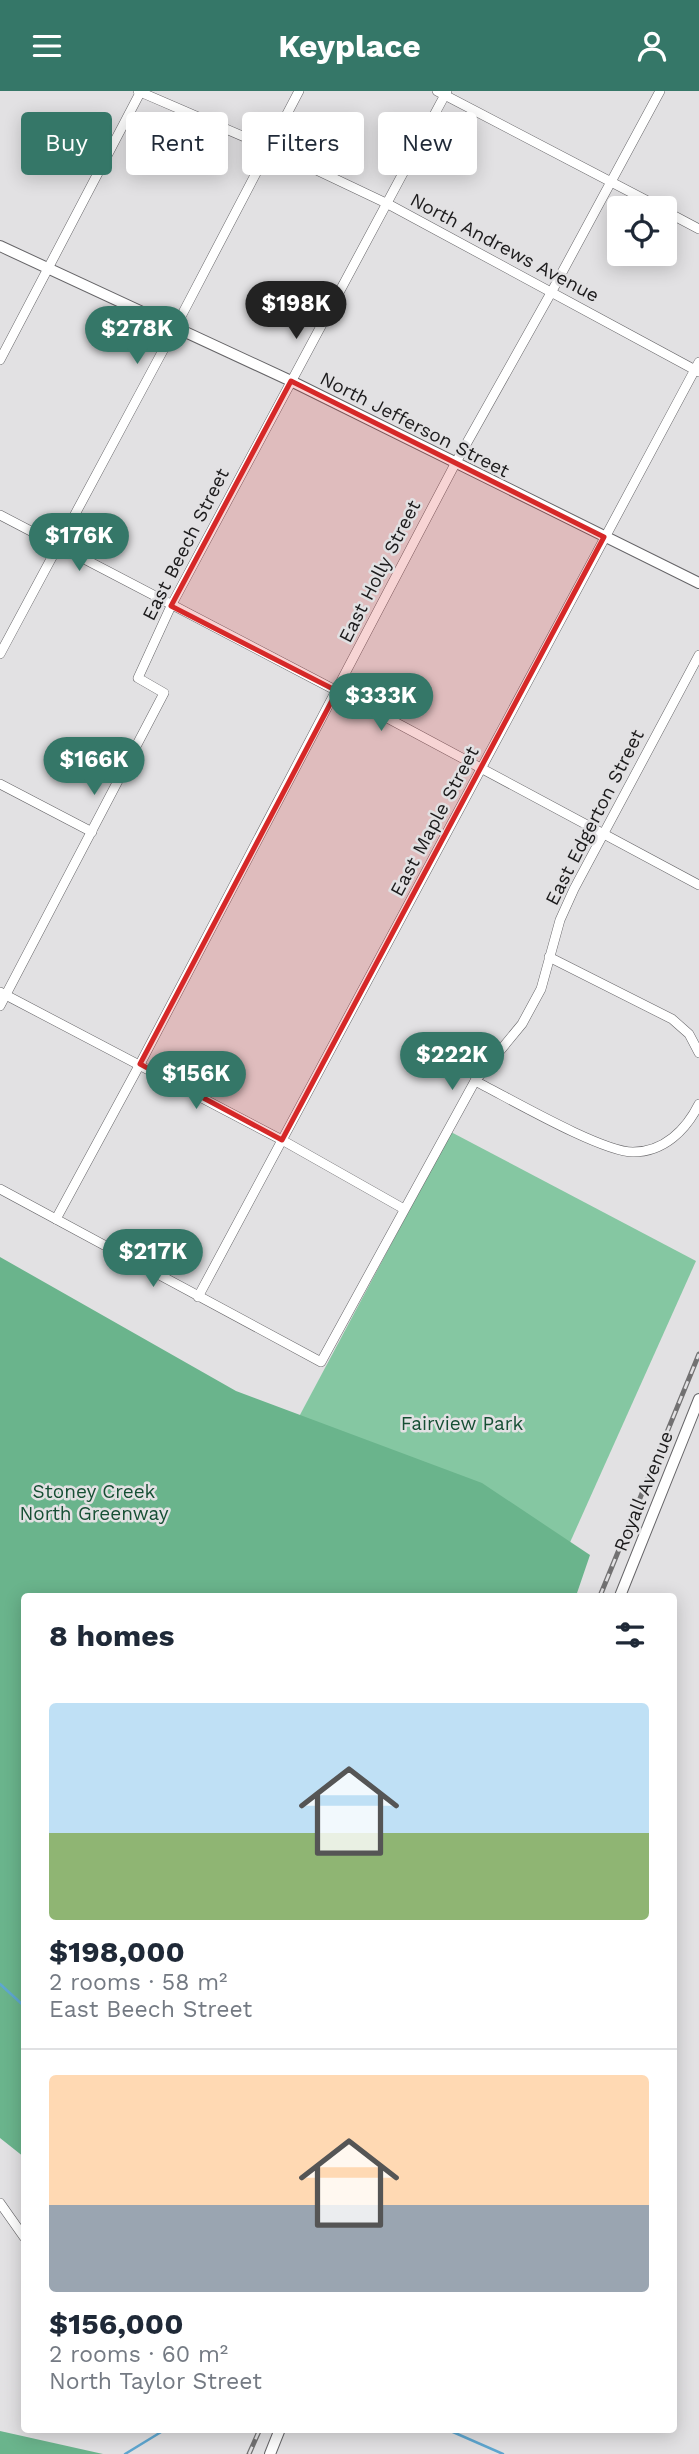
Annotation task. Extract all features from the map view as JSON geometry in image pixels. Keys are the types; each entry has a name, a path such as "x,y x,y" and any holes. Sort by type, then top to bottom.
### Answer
{"street":[{"path":"0,360 140,91"},
{"name":"North Andrews Avenue","path":"140,91 242,136"},
{"path":"288,112 299,91"},
{"name":"East Holly Street","path":"56,1219 455,464 660,91"},
{"path":"443,92 638,196"},
{"name":"East Beech Street","path":"0,1006 3,994 164,693 138,678 172,606 388,204 443,92"},
{"path":"0,654 256,175"},
{"name":"North Andrews Avenue","path":"327,175 388,204 697,368"},
{"path":"677,217 699,229"},
{"name":"North Jefferson Street","path":"0,246 291,381 699,583"},
{"name":"East Maple Street","path":"198,1297 697,368"},
{"path":"0,515 337,691 603,836 699,885"},
{"name":"East Edgerton Street","path":"198,1297 321,1362 475,1081 522,1024 541,989 560,920 574,889 699,655"},
{"path":"0,784 92,832"},
{"path":"549,957 672,1019 689,1034 699,1053"},
{"path":"3,994 282,1140 404,1209"},
{"path":"475,1081 586,1137 629,1152 643,1151 663,1144 683,1130 699,1104"},
{"path":"0,1189 198,1297"},
{"name":"Royall Avenue","path":"621,1593 699,1399"},
{"path":"0,2203 21,2233"},
{"path":"270,2454 278,2433"}],"highlighted area":[{"path":"291,381 604,537 282,1140 140,1064 337,691 171,606"}],"green space":[{"name":"Fairview Park","path":"451,1132 696,1261 547,1593 538,1593 262,1486"},
{"name":"Stoney Creek North Greenway","path":"0,1257 236,1391 482,1483 590,1555 577,1593 21,1593 21,2155 0,2138"},
{"path":"0,2431 103,2454 0,2454"}],"waterway":[{"path":"0,1984 21,2003"},
{"path":"125,2454 159,2433"},
{"path":"455,2433 503,2454"}],"railway":[{"path":"601,1593 699,1354"},
{"path":"249,2454 258,2433"}]}
